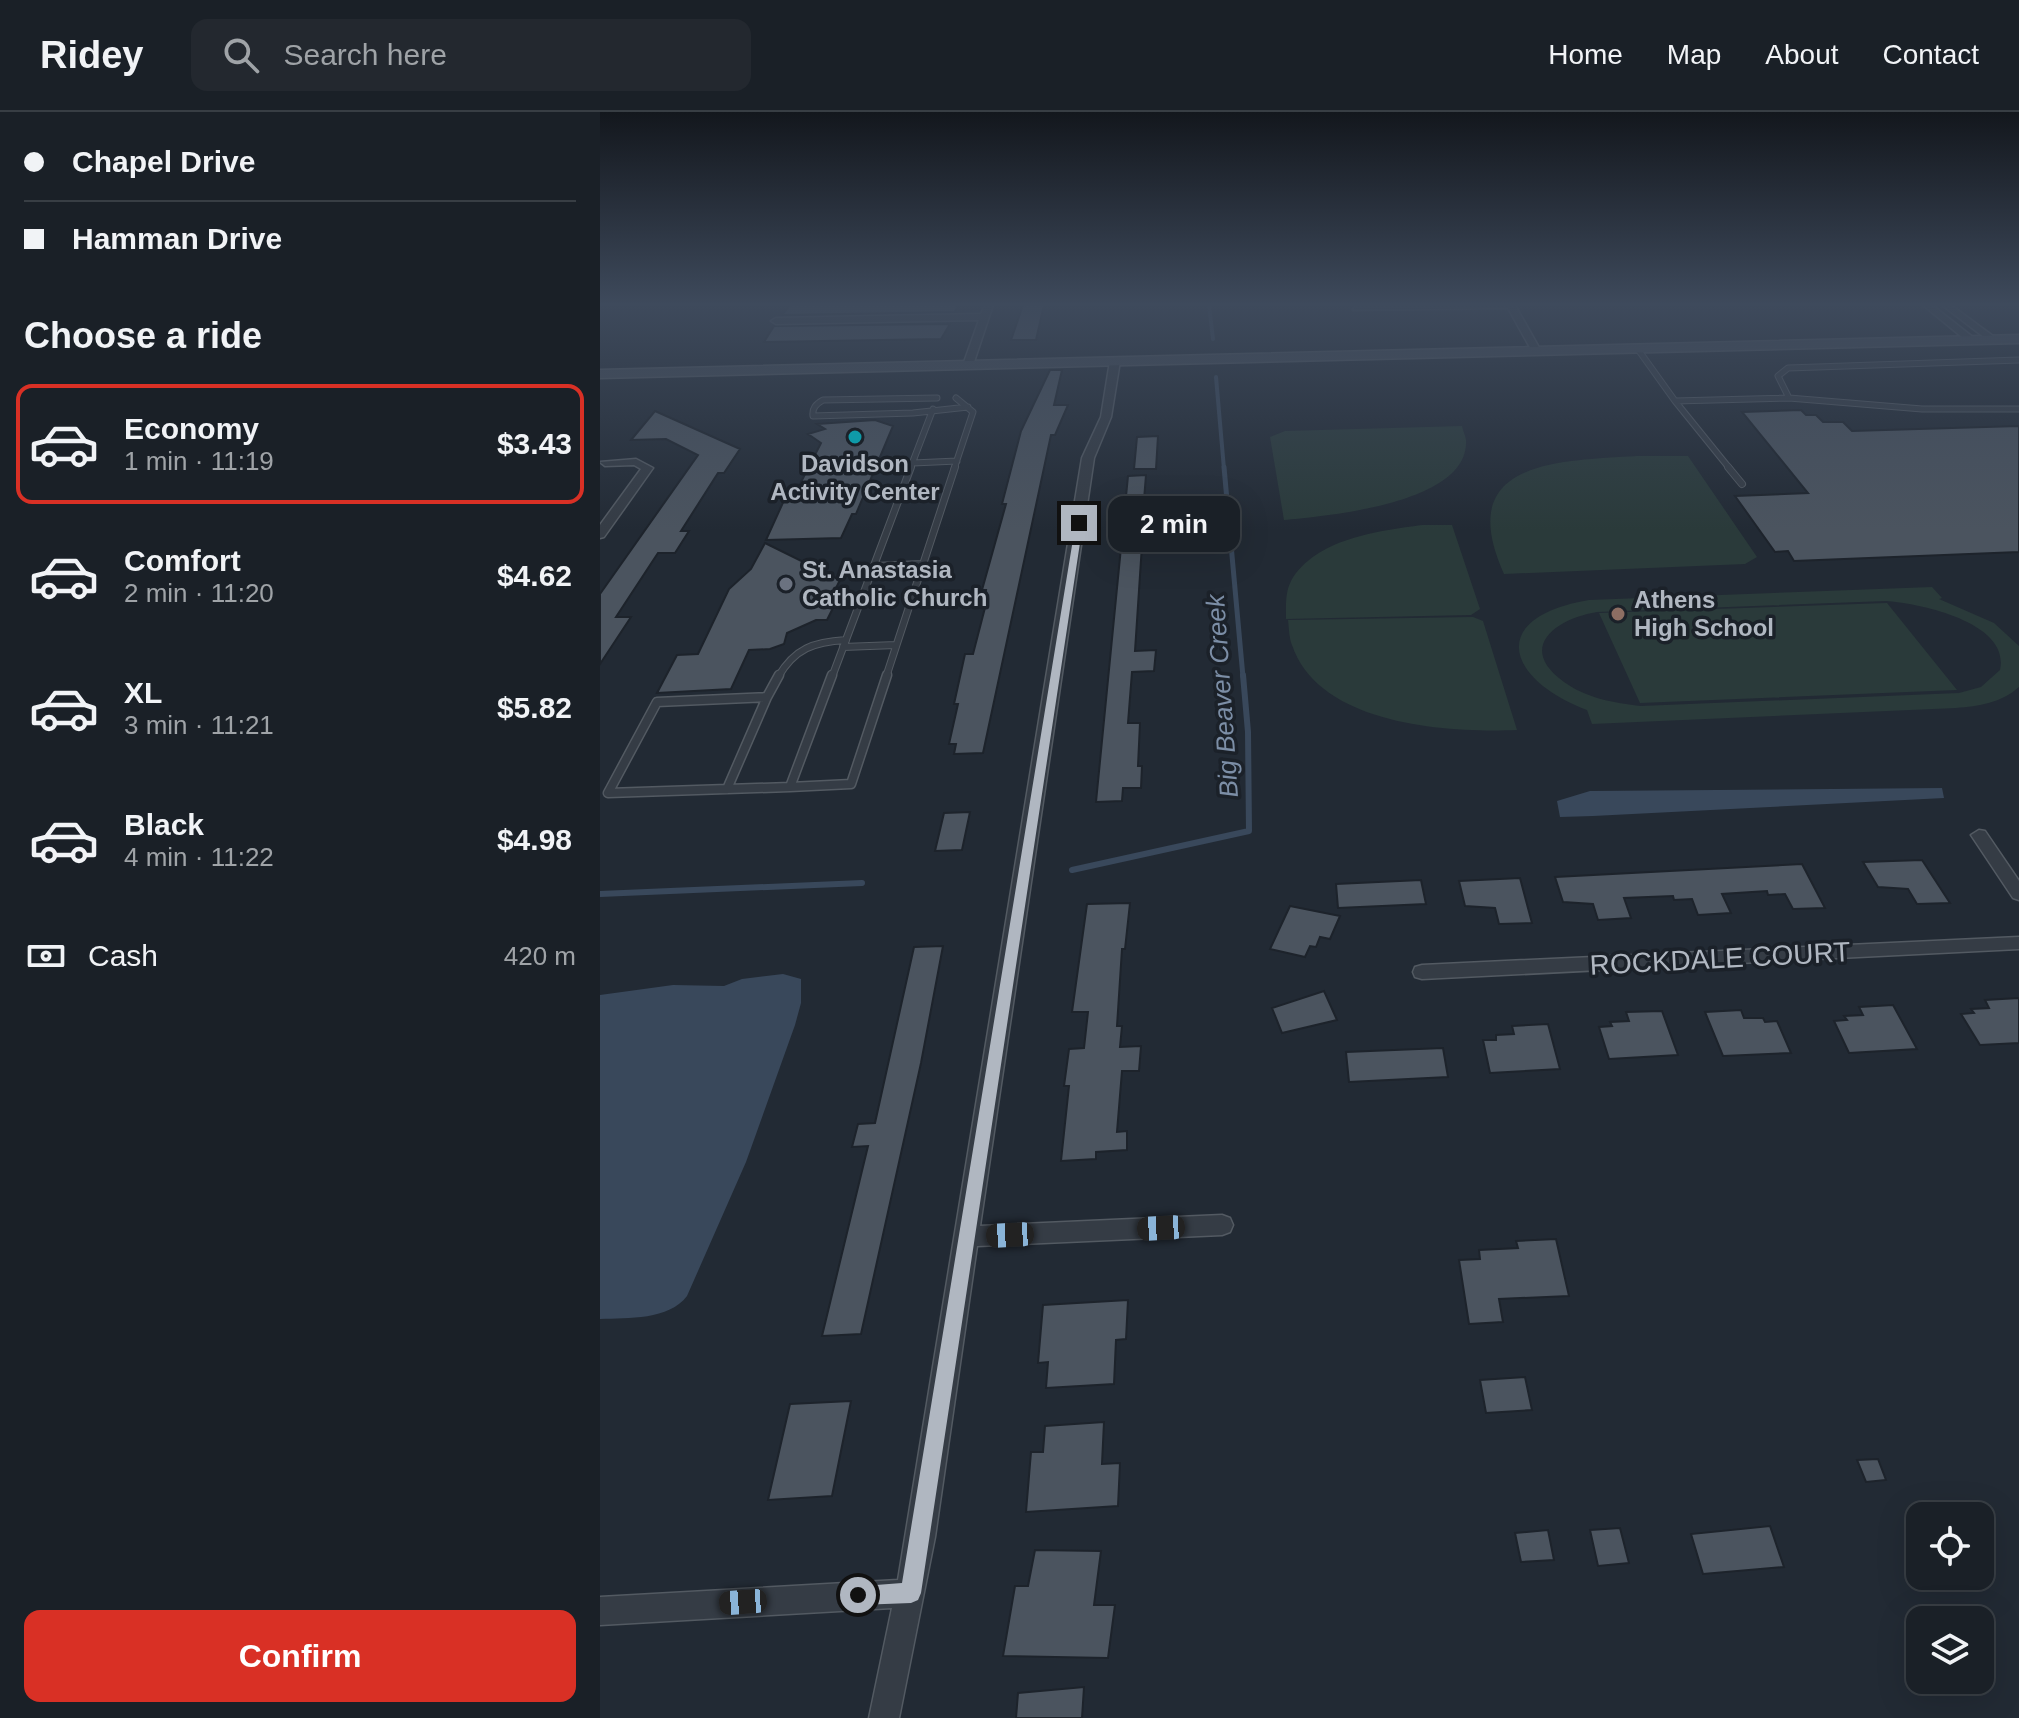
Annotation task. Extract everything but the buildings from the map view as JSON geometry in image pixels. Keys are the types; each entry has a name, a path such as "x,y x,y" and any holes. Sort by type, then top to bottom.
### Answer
{"street":[{"path":"884,1718 911,1593 1088,458 1106,417 1112,380"},
{"path":"600,534 644,475 646,465 636,462 605,463"},
{"path":"1979,835 2019,894"},
{"name":"ROCKDALE COURT","path":"1422,972 2019,943"},
{"path":"967,1237 1222,1225"},
{"path":"600,1611 911,1593"}],"lane":[{"path":"1660,380 1742,484"},
{"path":"1780,380 1789,398"},
{"path":"937,398 823,400 815,404 812,411 813,416 913,413 968,407"},
{"path":"767,697 657,702 608,793 851,784 973,412 956,398"},
{"path":"1675,401 1789,398 1922,409 2019,409"},
{"path":"790,787 933,409"},
{"path":"913,463 957,461"},
{"path":"874,566 923,564"},
{"path":"727,789 767,697 793,652 819,640 896,645"}],"shaded area":[{"path":"1462,426 1466,442 1459,464 1443,481 1390,503 1284,520 1270,437 1285,431"},
{"path":"1637,456 1688,456 1757,557 1745,564 1504,574 1492,537 1492,509 1502,488 1521,474 1545,466"},
{"path":"1422,525 1452,525 1480,609 1471,615 1286,619 1291,581 1302,566 1316,555 1350,539"},
{"path":"1932,587 1942,598 1939,599 1994,623 2019,646 2019,687 1997,700 1956,708 1592,724 1587,710 1559,697 1538,682 1525,666 1519,649 1522,634 1534,620 1557,608 1589,600","holes":["1886,601 1939,611 1977,628 1991,639 2000,653 2000,670 1981,687 1959,693 1641,706 1582,692 1564,682 1543,657 1543,646 1556,628 1582,615 1597,612"]},
{"path":"1887,603 1957,690 1640,703 1599,613"},
{"path":"1473,617 1483,621 1517,730 1422,726 1357,708 1329,692 1307,672 1291,642 1288,620"}],"water":[{"path":"1942,788 1944,798 1593,816 1560,817 1557,801 1590,791"},
{"path":"783,974 801,979 801,1003 795,1025 746,1162 687,1296 670,1310 659,1314 600,1319 600,995 673,985 724,986 742,979"}],"waterway":[{"name":"Big Beaver Creek","path":"1216,380 1224,469"},
{"name":"Big Beaver Creek","path":"1224,467 1243,677"},
{"name":"Big Beaver Creek","path":"1072,870 1249,831 1248,732 1243,675"},
{"name":"Big Beaver Creek","path":"600,894 862,883"}],"place":[{"name":"Davidson Activity Center","path":"855,437"},
{"name":"St. Anastasia Catholic Church","path":"786,584"},
{"name":"Athens High School","path":"1618,614"}],"route":[{"path":"858,1595 911,1593 1079,523"}]}
